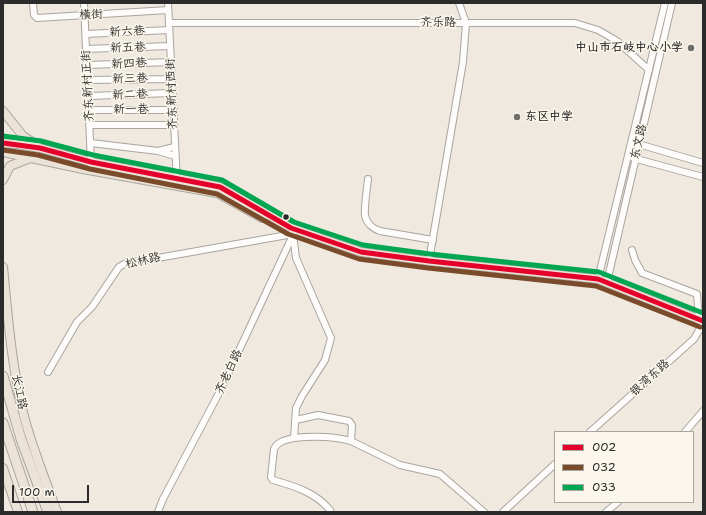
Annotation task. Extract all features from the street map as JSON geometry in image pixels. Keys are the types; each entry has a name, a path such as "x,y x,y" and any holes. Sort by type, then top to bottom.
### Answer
{"highway":[{"name":"长江路","path":"3,376 21,439 48,512"},
{"name":"长江路","path":"3,423 32,512"}],"main road":[{"path":"3,111 23,136 40,148"},
{"path":"3,143 40,148 91,166"},
{"path":"3,152 177,182 220,187 294,232 360,257 597,284 702,323"},
{"path":"3,180 10,166 32,158"},
{"path":"294,232 361,252 429,261 598,279 702,323"},
{"name":"长江路","path":"3,267 16,375 25,420 41,470 57,512"},
{"path":"3,468 18,512"}],"street":[{"name":"横街","path":"34,3 34,15 37,18 168,10"},
{"name":"齐东新村正街","path":"84,3 91,166"},
{"name":"齐东新村西街","path":"168,3 174,147 177,182"},
{"path":"459,3 466,23 575,23 598,30 617,41 649,70"},
{"name":"东文路","path":"598,279 665,3"},
{"name":"东文路","path":"608,282 672,3"},
{"name":"齐乐路","path":"169,27 466,23 463,62 429,261"},
{"name":"新六巷","path":"86,34 169,27"},
{"name":"新五巷","path":"86,49 170,46"},
{"name":"新四巷","path":"87,65 171,62"},
{"name":"新三巷","path":"88,80 172,79"},
{"name":"新二巷","path":"89,96 172,93"},
{"name":"新一巷","path":"89,110 173,110"},
{"path":"90,125 174,125"},
{"path":"90,142 158,151 175,156"},
{"path":"631,142 703,162"},
{"path":"158,151 174,147"},
{"path":"628,157 703,177"},
{"path":"368,179 365,216 369,224 380,231 433,240"},
{"path":"294,232 296,258 331,338 325,360 296,408 294,438"},
{"name":"松林路","path":"48,372 78,322 92,307 119,267 124,264 294,232"},
{"name":"齐老白路","path":"158,512 163,499 219,392 294,232"},
{"path":"632,250 635,260 642,273 697,294 702,323"},
{"name":"银湾东路","path":"591,431 694,339 702,323"},
{"path":"686,431 703,411"},
{"path":"296,420 318,415 349,421 352,425 351,441"},
{"path":"330,510 324,503 311,494 272,479 274,449 276,445 294,438 320,436 351,441 400,465 440,474 484,512"},
{"path":"503,512 554,465"},
{"path":"606,512 617,503"}],"transit line":[{"name":"033","path":"3,136 41,141 93,155 222,180 294,222 363,245 430,254 599,272 703,313"},
{"name":"002","path":"3,143 40,148 91,162 220,187 291,228 361,252 429,261 598,279 703,321"},
{"name":"032","path":"3,150 38,155 90,169 217,194 288,234 359,259 596,286 700,327"}],"place":[{"name":"中山市石岐中心小学","path":"691,48"},
{"name":"东区中学","path":"517,117"}]}
